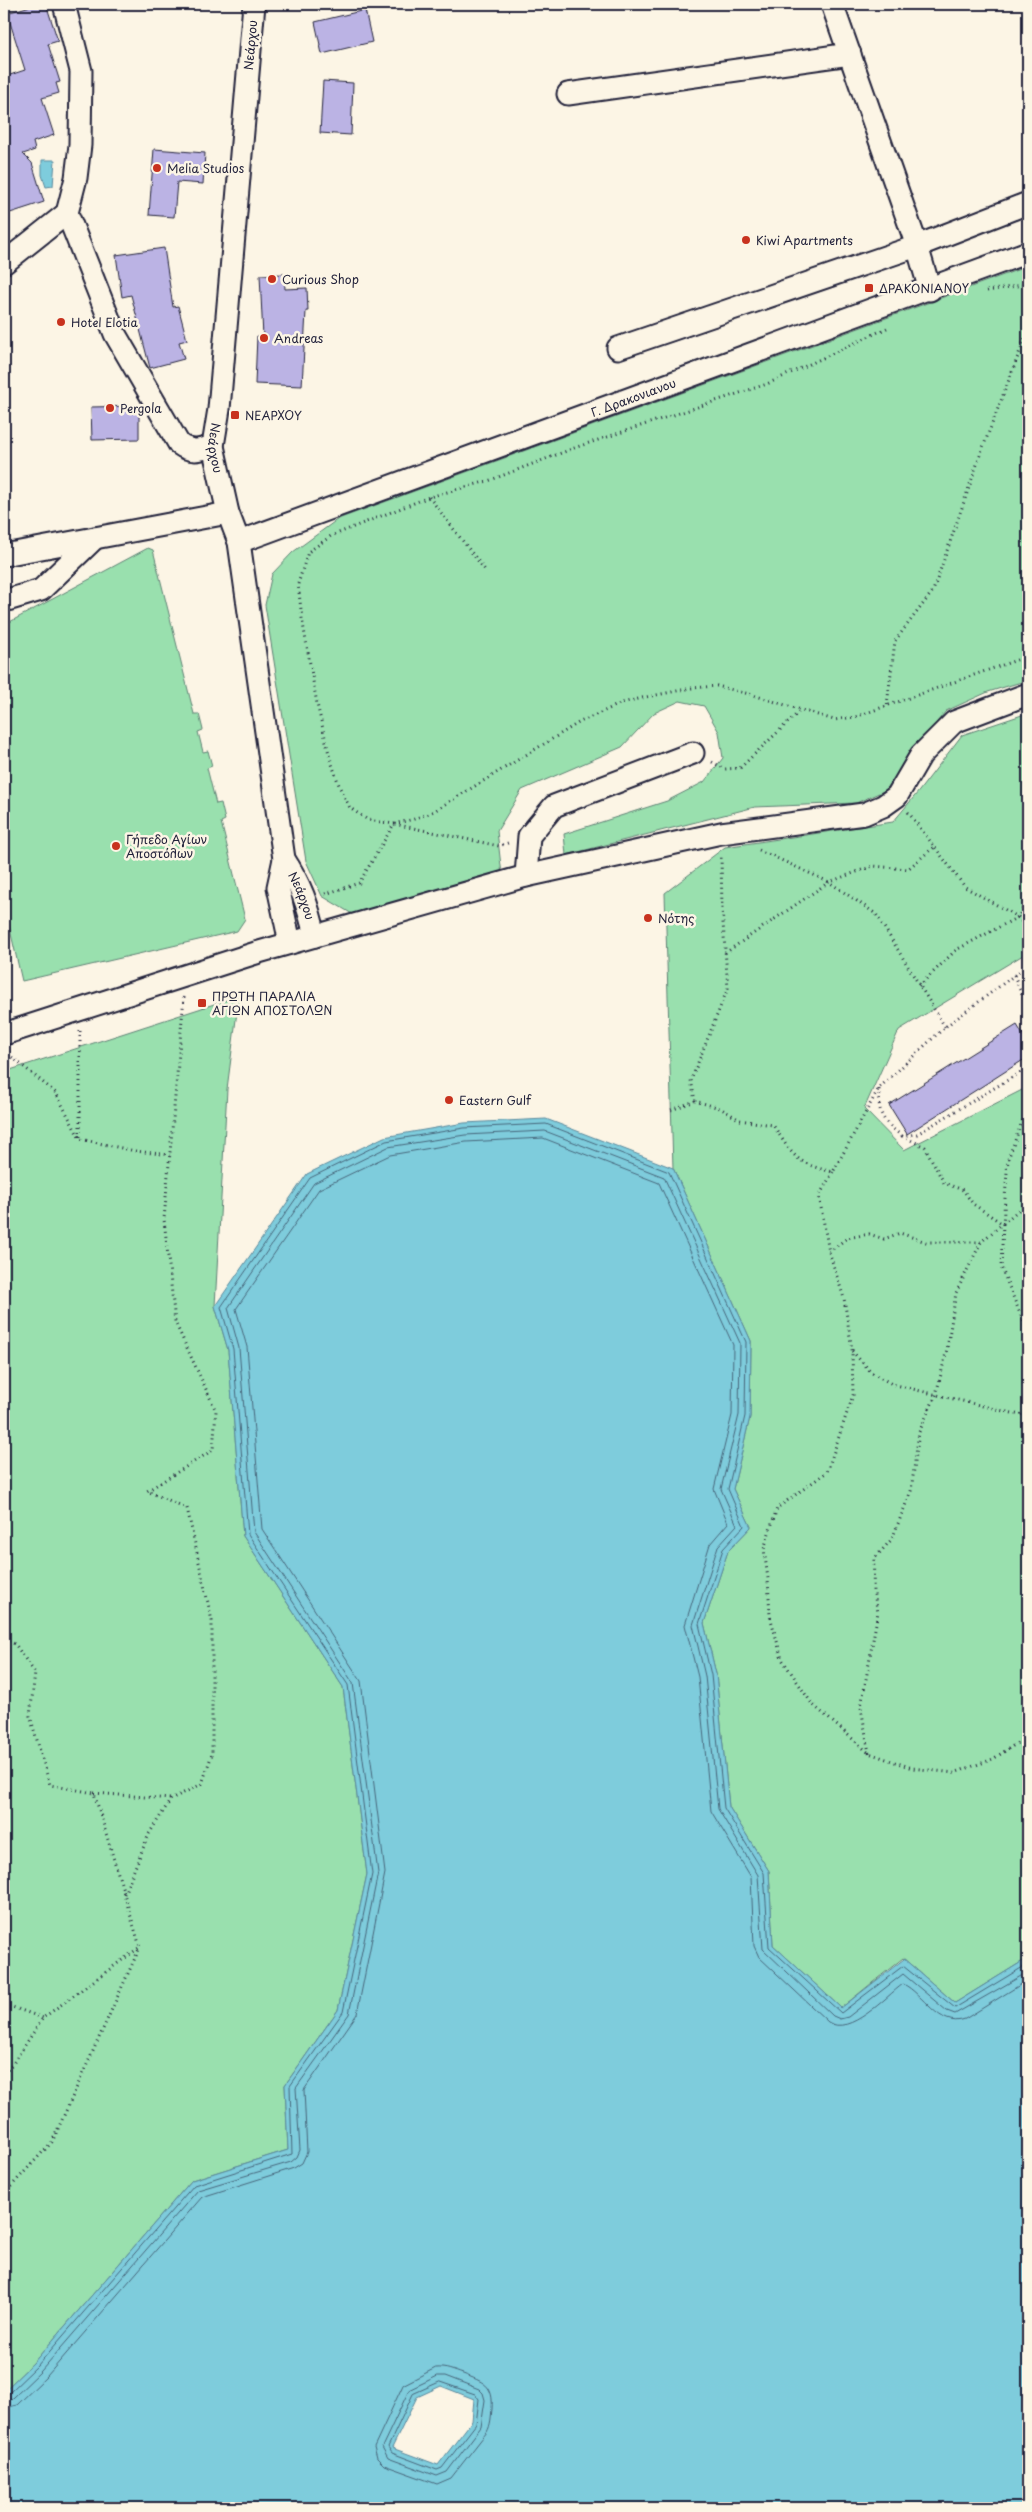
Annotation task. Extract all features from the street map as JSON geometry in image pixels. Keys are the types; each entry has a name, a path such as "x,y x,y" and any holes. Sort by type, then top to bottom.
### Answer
{"street":[{"path":"64,4 81,71 80,145 76,178 67,213 114,334 179,444 187,450 197,451 213,446"},
{"name":"Νεάρχου","path":"254,4 219,408 213,446 228,513 239,542 284,859 278,887 282,915 290,943"},
{"path":"832,4 917,246 930,290"},
{"path":"568,94 850,54"},
{"path":"618,348 917,246 1028,203"},
{"path":"4,263 67,213"},
{"name":"Γ. Δρακονιανου","path":"239,542 930,290 1028,252"},
{"path":"4,555 228,513"},
{"path":"4,601 41,590 95,538"},
{"path":"4,1034 259,952 526,876 721,833 864,814 883,806 897,796 921,755 954,722 1028,694"},
{"path":"526,876 529,836 554,806 693,753"},
{"name":"Νεάρχου","path":"284,859 300,884 308,904 315,936"},
{"path":"308,904 343,928"},
{"path":"259,952 282,915"}],"path":[{"path":"982,293 1028,284"},
{"path":"529,836 499,846 368,820 350,808 340,788 317,704 302,618 298,584 308,552 331,536 429,497 488,480 577,447 766,384 892,326"},
{"path":"886,705 895,641 933,591 982,450 1028,330"},
{"path":"429,497 485,570"},
{"path":"308,904 359,883 394,824 434,811 553,737 580,722 622,703 692,688 717,686 834,720 855,717 1028,656"},
{"path":"693,753 725,769 740,768 802,710"},
{"path":"897,796 965,887 1018,917 1028,930"},
{"path":"695,1101 691,1080 728,988 722,910 721,833"},
{"path":"725,953 772,919 829,882 873,866 908,869 934,847"},
{"path":"757,849 829,882 876,914 944,1027"},
{"path":"920,986 956,950 1018,917 1028,900"},
{"path":"1028,965 944,1027 879,1088 819,1196 829,1252 844,1298 852,1350 853,1395 827,1472 776,1508 764,1549 770,1616 782,1659 812,1704 869,1753 912,1768 954,1773 993,1759 1028,1736"},
{"path":"4,1639 15,1644 35,1673 30,1716 50,1785 94,1793 170,1799 202,1784 212,1754 212,1620 187,1508 147,1491 213,1450 216,1411 175,1322 164,1219 186,975"},
{"path":"1014,975 1028,1010"},
{"path":"80,1008 80,1139"},
{"path":"4,1051 56,1093 80,1139"},
{"path":"902,1136 917,1134 1028,1068"},
{"path":"879,1088 878,1108 887,1124 902,1136 925,1147 944,1183 963,1190 973,1204 1003,1224"},
{"path":"671,1110 695,1101 720,1108 740,1120 773,1125 791,1152 807,1166 833,1172"},
{"path":"1028,1106 1008,1159 1001,1267 1028,1333"},
{"path":"80,1139 135,1151 170,1155"},
{"path":"869,1753 861,1707 878,1612 873,1590 874,1559 892,1540 911,1491 919,1432 936,1395 947,1349 956,1294 981,1242 1028,1202"},
{"path":"829,1252 847,1238 869,1234 884,1239 900,1233 926,1242 981,1242"},
{"path":"852,1350 872,1373 892,1384 1020,1415 1028,1410"},
{"path":"4,2194 52,2142 140,1947 94,1793"},
{"path":"124,1894 149,1834 170,1799"},
{"path":"4,2077 43,2018 140,1947"},
{"path":"4,2004 43,2018"}],"green space":[{"path":"1028,266 1028,680 988,692 946,711 911,754 886,790 856,803 755,807 566,855 564,834 667,801 704,782 723,758 719,732 704,706 680,701 654,713 622,747 522,790 497,831 502,875 354,915 322,896 306,861 265,605 272,574 293,552 338,519"},
{"name":"Γήπεδο Αγίων Αποστόλων","path":"148,548 153,550 194,714 199,714 203,730 198,732 203,752 208,751 212,766 207,768 216,804 221,803 225,820 221,822 245,919 237,931 22,981 4,904 4,625"},
{"path":"1028,713 1028,952 899,1030 864,1109 904,1150 1028,1087 1028,1958 955,2003 903,1958 841,2008 773,1945 769,1871 729,1807 716,1674 704,1623 728,1551 751,1527 733,1489 750,1417 751,1341 673,1168 665,893 725,847 893,822 962,735"},
{"path":"239,996 227,1089 215,1306 228,1350 243,1536 343,1687 367,1874 338,2010 285,2085 288,2150 192,2180 33,2363 4,2391 4,1072"}],"water":[{"path":"42,160 55,160 53,186 46,187 42,175"},
{"path":"546,1119 673,1168 751,1341 750,1417 733,1489 751,1527 728,1551 704,1623 716,1674 729,1807 769,1871 773,1945 841,2008 904,1959 955,2003 1028,1958 1028,2508 4,2508 4,2391 33,2363 192,2180 288,2150 285,2085 338,2010 367,1874 343,1687 243,1536 228,1350 215,1306 307,1174 384,1137 464,1123","holes":["441,2386 474,2399 472,2421 438,2465 392,2448 417,2397"]}],"building":[{"path":"37,4 46,4 58,41 48,44 60,82 56,83 59,93 42,98 54,135 33,142 35,150 23,154 32,163 44,202 4,215 4,77 25,70 7,13"},
{"path":"365,10 372,42 322,54 315,22"},
{"path":"323,81 353,83 351,135 320,133"},
{"path":"154,149 205,153 203,184 177,182 174,217 149,215"},
{"path":"164,248 173,307 178,306 187,340 179,342 184,359 150,368 131,295 122,297 116,255"},
{"path":"284,274 285,289 307,288 308,311 306,311 302,386 255,384 257,336 263,337 260,275"},
{"path":"139,406 139,439 92,440 91,407"},
{"path":"1017,1025 1028,1043 1028,1057 907,1134 889,1105"}],"place":[{"name":"Melia Studios","path":"157,168"},
{"name":"Kiwi Apartments","path":"746,240"},
{"name":"Curious Shop","path":"272,279"},
{"name":"ΔΡΑΚΟΝΙΑΝΟΥ","path":"869,288"},
{"name":"Hotel Elotia","path":"61,322"},
{"name":"Andreas","path":"264,338"},
{"name":"Pergola","path":"110,408"},
{"name":"ΝΕΑΡΧΟΥ","path":"235,415"},
{"name":"Γήπεδο Αγίων Αποστόλων","path":"116,846"},
{"name":"Νότης","path":"648,918"},
{"name":"ΠΡΩΤΗ ΠΑΡΑΛΙΑ ΑΓΙΩΝ ΑΠΟΣΤΟΛΩΝ","path":"202,1003"},
{"name":"Eastern Gulf","path":"449,1100"}]}
